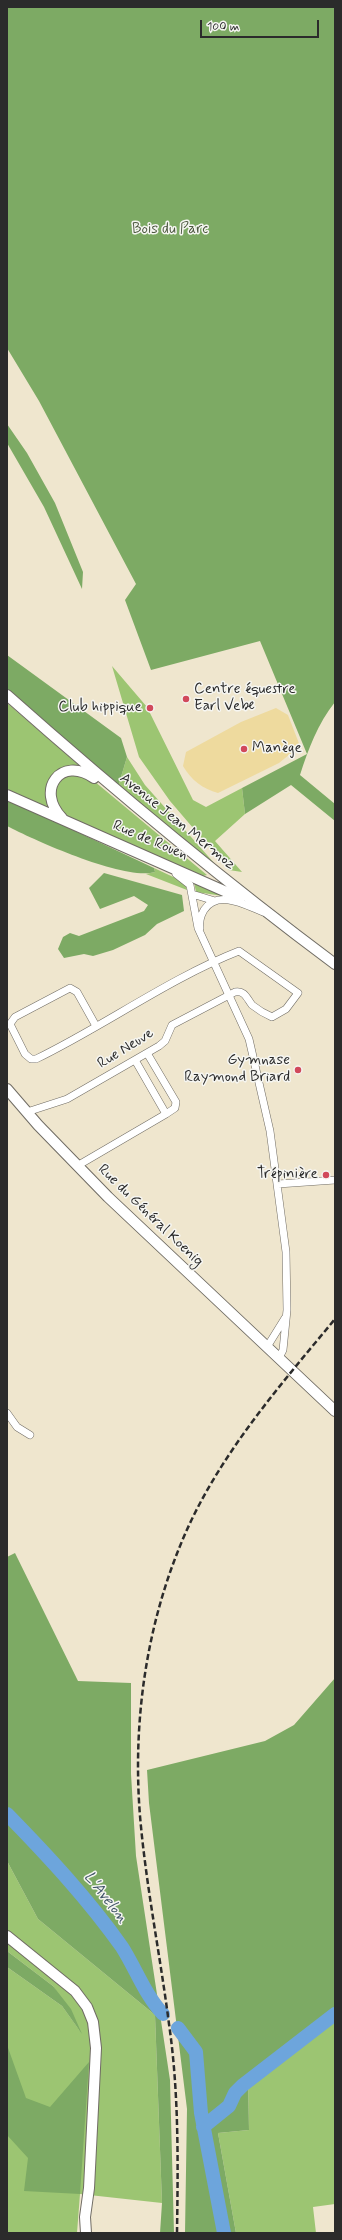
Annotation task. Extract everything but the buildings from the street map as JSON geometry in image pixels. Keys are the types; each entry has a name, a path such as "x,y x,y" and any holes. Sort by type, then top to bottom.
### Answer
{"main road":[{"name":"Avenue Jean Mermoz","path":"7,695 121,795 277,921 335,964"},
{"path":"64,820 54,808 50,795 53,782 64,772 76,769 84,772 121,795"},
{"name":"Rue de Rouen","path":"7,795 220,888 277,921"},
{"name":"Rue du Général Koenig","path":"7,1089 77,1166 335,1411"},
{"path":"7,1936 21,1947 67,1992 82,2012 89,2031 94,2069 86,2233"},
{"path":"80,2233 79,2213 88,2171"}],"street":[{"path":"149,857 186,880 191,886 196,923 200,934 244,1026 253,1052 270,1131 285,1245 286,1314 284,1346 279,1358"},
{"path":"192,894 215,901 230,900 263,912"},
{"path":"200,934 200,922 203,912 215,901"},
{"path":"96,1026 77,992 70,988 15,1017 10,1024 25,1054 33,1059 96,1026 213,962 240,951 298,993 286,1009 273,1017 251,1004 247,996 240,991 229,995"},
{"name":"Rue Neuve","path":"27,1112 68,1099 148,1053 163,1044 172,1026 229,995"},
{"path":"77,1166 175,1108 176,1102 148,1053"},
{"path":"135,1060 166,1114"},
{"path":"278,1184 335,1180"},
{"path":"267,1347 286,1314"},
{"path":"7,1413 17,1427 30,1435"}],"green space":[{"name":"Bois du Parc","path":"7,7 335,7 335,702 323,719 310,746 300,775 335,804 335,821 291,785 245,814 242,788 307,754 260,641 151,670 125,600 136,584 39,401 7,348"},
{"path":"7,424 27,453 55,503 83,572 82,589 44,507 7,443"},
{"path":"7,655 121,738 127,757 118,787 7,689"},
{"path":"112,666 147,707 193,800 206,807 242,788 245,814 215,841 242,872 229,870 170,801 139,757"},
{"path":"7,703 80,766 68,767 58,771 50,809 7,789"},
{"path":"127,757 145,785 215,864 208,863 118,787"},
{"path":"73,773 94,781 207,875 203,876 66,816 58,803 55,792 60,782 65,777"},
{"path":"7,799 154,868 155,872 141,873 123,871 59,850 20,833 7,826"},
{"path":"154,868 184,882 187,890 146,874 155,872"},
{"path":"104,873 182,895 184,911 157,924 145,935 113,950 93,956 84,954 64,958 58,949 63,937 70,933 79,936 144,911 148,905 134,896 100,909 89,888"},
{"path":"194,882 223,896 196,892"},
{"path":"15,1553 78,1681 131,1683 131,1774 136,1856 170,2080 174,2233 160,2233 162,2203 155,2015 38,1919 7,1861 7,1557"},
{"path":"335,1678 335,2009 327,2013 248,2077 249,2130 218,2133 236,2233 185,2233 187,2109 149,1803 147,1770 265,1741 294,1725"},
{"path":"7,1861 38,1919 155,2015 162,2203 80,2194 77,2233 7,2233 7,1967 62,2006 80,2031 53,1986 7,1951"},
{"path":"7,1951 53,1986 71,2009 82,2034 62,2006 7,1967"},
{"path":"335,2009 335,2204 313,2207 316,2233 236,2233 218,2133 249,2130 248,2077 327,2013"},
{"path":"7,2045 26,2098 50,2107 89,2062 80,2194 24,2191 28,2158 7,2135"}],"sand":[{"name":"Manège","path":"276,708 288,715 300,746 279,763 218,793 207,789 198,783 186,771 183,766 186,752 241,722"}],"waterway":[{"name":"L'Avelon","path":"7,1814 52,1862 109,1929 127,1955 151,1999 163,2014"},
{"path":"203,2127 229,2106 235,2093 243,2085 335,2014"},
{"name":"L'Avelon","path":"178,2028 196,2052 201,2113 224,2233"}],"railway":[{"path":"177,2233 178,2154 175,2076 140,1816 138,1778 139,1741 141,1703 146,1665 164,1591 176,1556 205,1493 238,1441 295,1367 335,1319"}],"place":[{"name":"Centre équestre Earl Vebe","path":"186,699"},
{"name":"Club hippique","path":"150,708"},
{"name":"Manège","path":"244,749"},
{"name":"Gymnase Raymond Briard","path":"298,1070"},
{"name":"Trépinière","path":"326,1175"}]}
